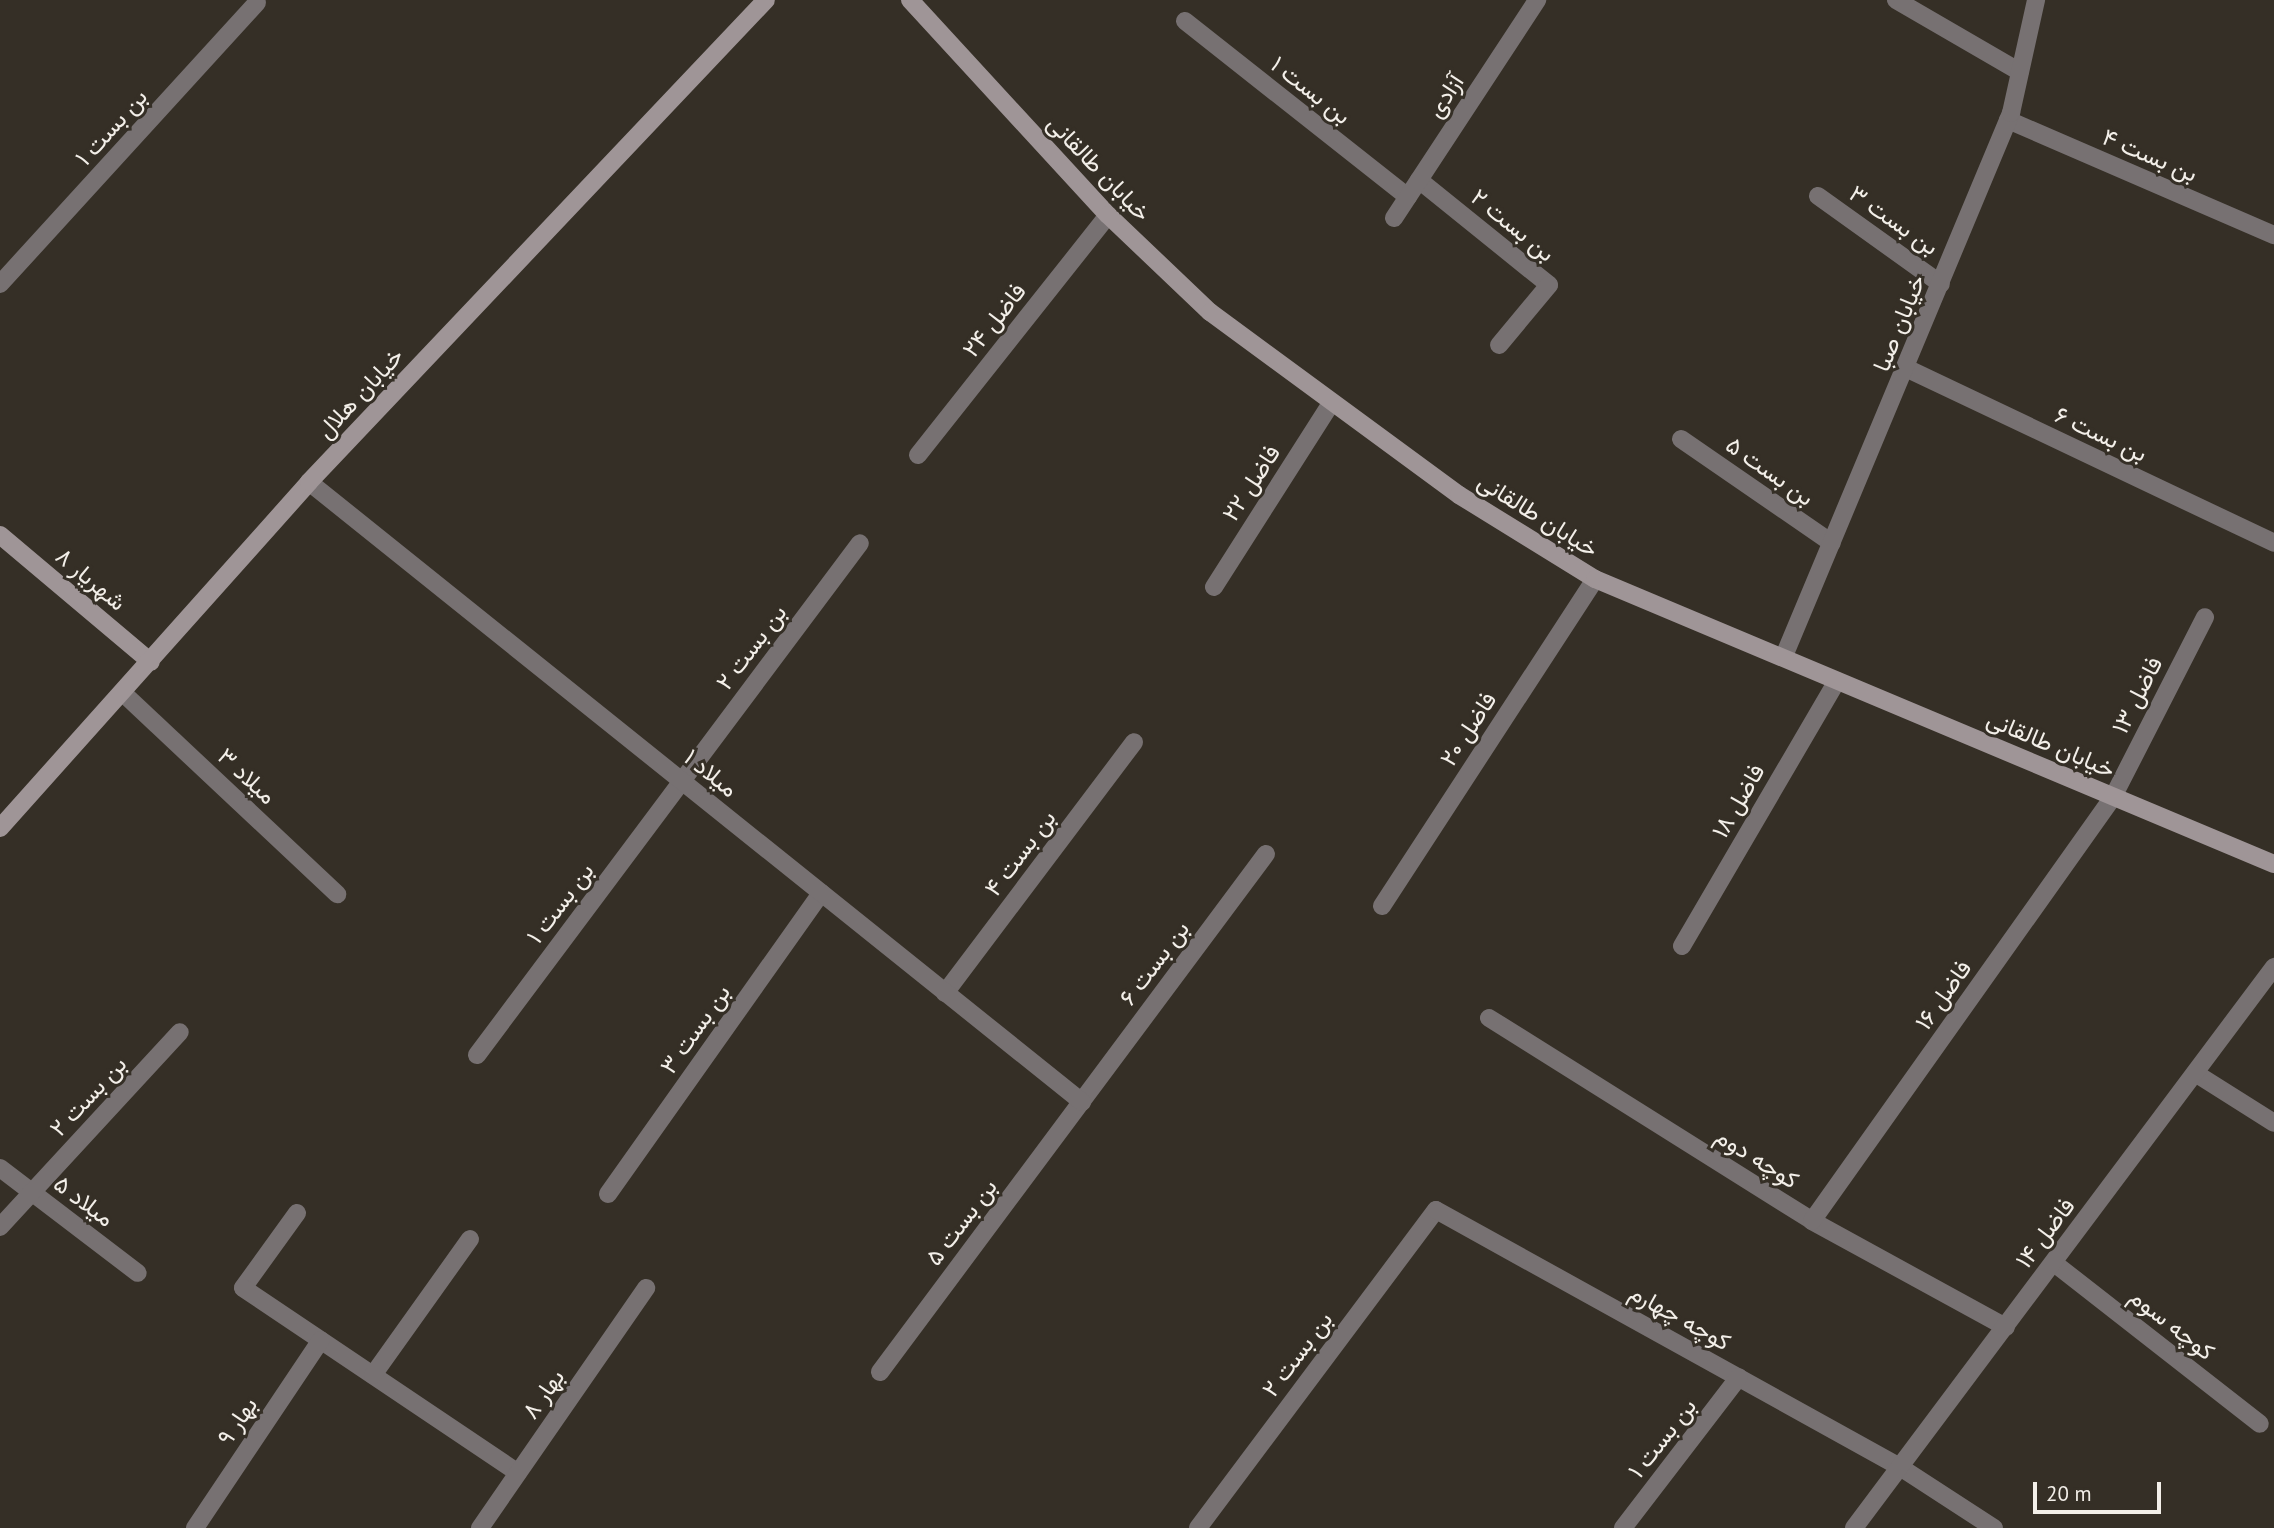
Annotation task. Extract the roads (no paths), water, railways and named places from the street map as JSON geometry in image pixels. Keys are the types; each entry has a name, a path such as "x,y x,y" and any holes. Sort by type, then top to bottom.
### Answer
{"main road":[{"name":"خیابان هلال","path":"0,828 309,482 766,0"},
{"name":"خیابان طالقانی","path":"910,0 1108,215 1210,312 1330,405 1595,579 1784,656 1837,681 2274,864"},
{"name":"شهریار ۸","path":"0,535 151,662"}],"street":[{"name":"آزادی","path":"1394,218 1537,0"},
{"path":"1896,0 2020,72"},
{"name":"خیابان صبا","path":"1784,656 1908,369 2008,120 2036,0"},
{"name":"بن بست ۱","path":"0,284 257,3"},
{"name":"بن بست ۱","path":"1185,21 1408,197"},
{"name":"بن بست ۴","path":"2008,120 2274,235"},
{"name":"بن بست ۲","path":"1419,180 1549,285 1499,345"},
{"name":"بن بست ۳","path":"1818,196 1941,284"},
{"name":"فاضل ۲۴","path":"918,455 1108,215"},
{"name":"بن بست ۶","path":"1908,369 2274,543"},
{"name":"فاضل ۲۲","path":"1214,587 1330,405"},
{"name":"بن بست ۵","path":"1681,439 1832,543"},
{"name":"میلاد ۱","path":"309,482 1082,1102"},
{"name":"بن بست ۲","path":"682,781 860,543"},
{"name":"فاضل ۲۰","path":"1382,906 1595,579"},
{"name":"فاضل ۱۳","path":"2113,797 2206,617"},
{"name":"فاضل ۱۸","path":"1682,946 1837,681"},
{"name":"میلاد ۳","path":"123,693 337,894"},
{"name":"بن بست ۴","path":"945,993 1135,742"},
{"name":"بن بست ۱","path":"477,1055 682,781"},
{"name":"فاضل ۱۶","path":"1812,1221 2113,797"},
{"name":"بن بست ۶","path":"1082,1102 1266,854"},
{"name":"بن بست ۳","path":"608,1194 821,893"},
{"name":"فاضل ۱۴","path":"1854,1528 2274,967"},
{"name":"کوچه دوم","path":"1489,1018 1812,1221 2006,1326"},
{"name":"بن بست ۲","path":"32,1192 180,1032"},
{"path":"2194,1073 2274,1123"},
{"name":"بن بست ۵","path":"880,1372 1082,1102"},
{"name":"میلاد ۵","path":"0,1168 138,1273"},
{"path":"0,1227 32,1192"},
{"name":"بن بست ۲","path":"1198,1528 1436,1210"},
{"name":"کوچه چهارم","path":"1436,1210 1900,1467 1994,1528"},
{"path":"297,1213 243,1288 518,1473"},
{"path":"373,1375 470,1239"},
{"name":"کوچه سوم","path":"2053,1263 2260,1424"},
{"name":"بهار ۸","path":"480,1528 646,1288"},
{"name":"بهار ۹","path":"195,1528 320,1340"},
{"name":"بن بست ۱","path":"1623,1528 1739,1377"}]}
